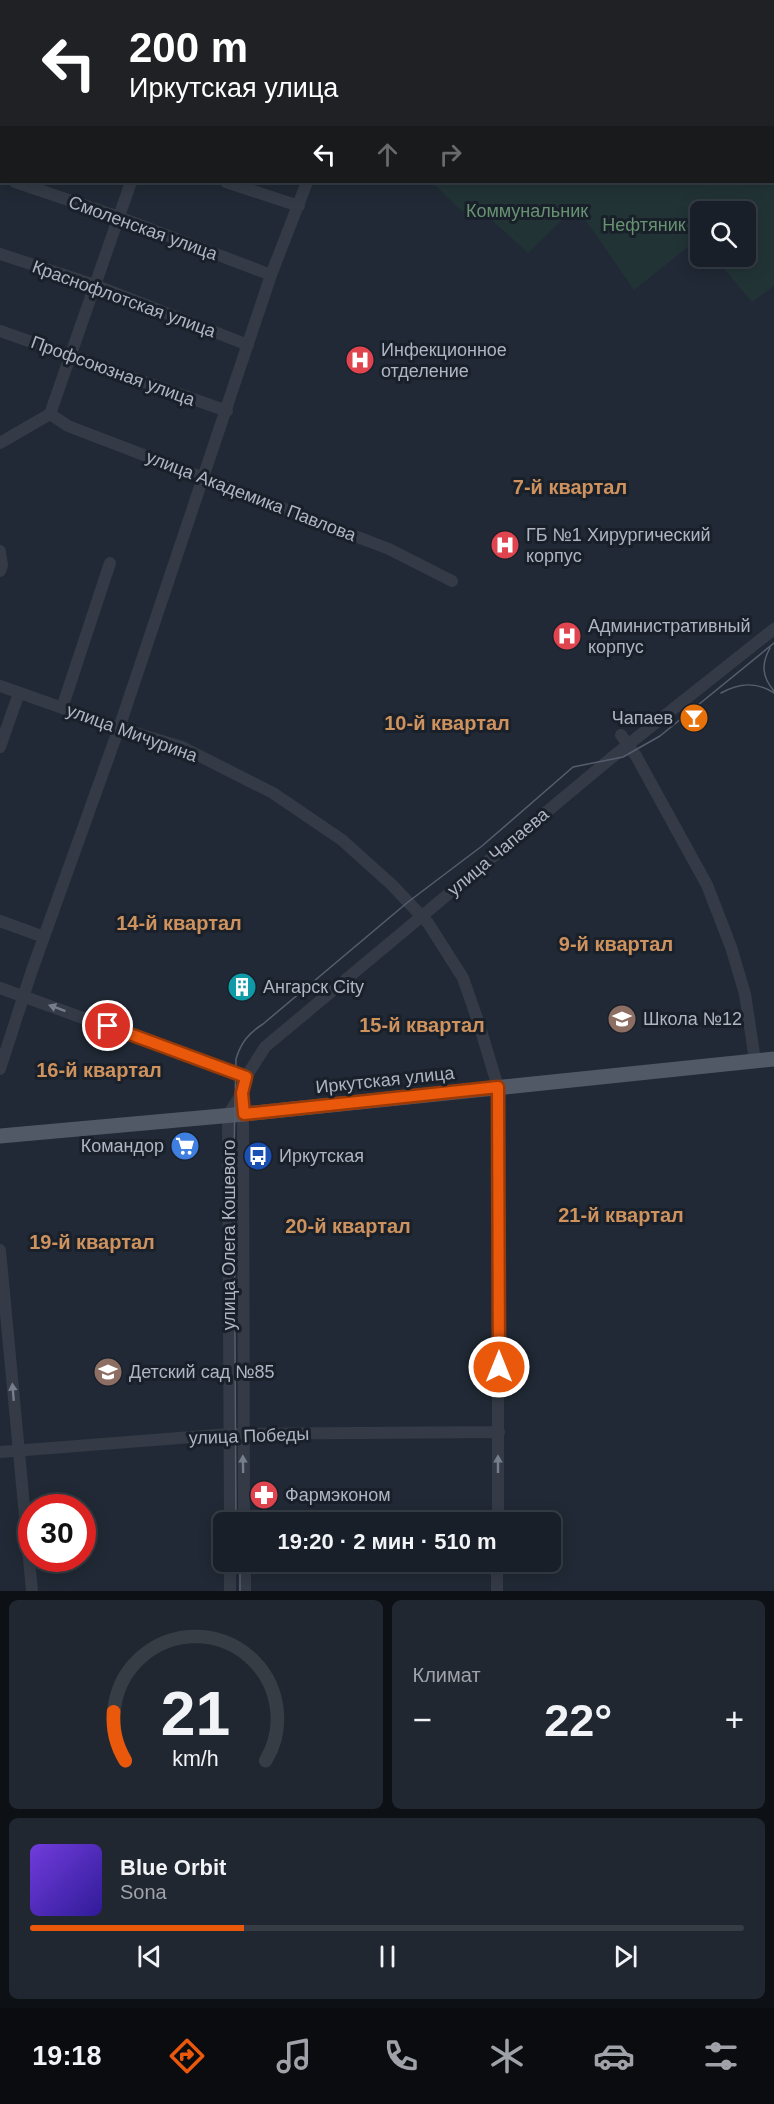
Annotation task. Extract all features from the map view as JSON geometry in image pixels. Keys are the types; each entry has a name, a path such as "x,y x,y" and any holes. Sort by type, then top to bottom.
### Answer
{"main road":[{"name":"Иркутская улица","path":"0,1136 236,1115 774,1059"}],"street":[{"name":"Смоленская улица","path":"18,183 118,217 271,275"},
{"path":"0,443 50,414 131,183"},
{"path":"229,183 299,206"},
{"path":"0,1069 23,996 119,728 271,275 307,183"},
{"name":"Краснофлотская улица","path":"0,254 95,285 248,345"},
{"name":"Профсоюзная улица","path":"0,331 227,411"},
{"name":"улица Академика Павлова","path":"50,414 68,426 389,549 452,581"},
{"path":"0,551 2,565 0,571"},
{"path":"62,708 110,563"},
{"name":"улица Чапаева","path":"242,1093 246,1077 265,1047 625,740 774,629"},
{"name":"улица Мичурина","path":"0,686 119,728 182,747 273,793 342,840 392,885 428,923 463,978 498,1087 498,1512"},
{"path":"0,747 19,693"},
{"path":"625,740 707,885 731,947 745,994 755,1060"},
{"path":"0,921 44,937"},
{"path":"0,988 246,1077"},
{"name":"улица Олега Кошевого","path":"230,1512 236,1115 242,1093"},
{"name":"улица Олега Кошевого","path":"236,1115 244,1512"},
{"path":"0,1250 32,1591"},
{"name":"улица Победы","path":"0,1452 230,1434 499,1432"},
{"path":"230,1572 230,1591"},
{"path":"245,1572 245,1591"},
{"path":"497,1572 497,1591"}],"green space":[{"name":"Нефтяник","path":"432,183 774,183 774,286 752,302 722,267 756,267 756,201 690,201 690,245 634,290 582,215 562,220 528,253 473,203 463,212"}],"tram line":[{"path":"236,1512 234,1153 236,1059 246,1038 408,902 482,846 573,767 623,757 660,736 774,643"},
{"path":"770,648 764,670 767,681 774,691"},
{"path":"721,693 741,685 754,685 774,693"},
{"path":"240,1572 240,1591"}],"place":[{"name":"Инфекционное отделение","path":"360,360"},
{"name":"ГБ №1 Хирургический корпус","path":"505,545"},
{"name":"Административный корпус","path":"567,636"},
{"name":"Чапаев","path":"694,718"},
{"name":"Ангарск City","path":"242,987"},
{"name":"Школа №12","path":"622,1019"},
{"name":"Командор","path":"185,1146"},
{"name":"Иркутская","path":"258,1156"},
{"name":"Детский сад №85","path":"108,1372"},
{"name":"Фармэконом","path":"264,1495"}],"district":[{"name":"7-й квартал","path":"570,487"},
{"name":"10-й квартал","path":"447,723"},
{"name":"14-й квартал","path":"179,923"},
{"name":"9-й квартал","path":"616,944"},
{"name":"15-й квартал","path":"422,1025"},
{"name":"16-й квартал","path":"99,1070"},
{"name":"21-й квартал","path":"621,1215"},
{"name":"20-й квартал","path":"348,1226"},
{"name":"19-й квартал","path":"92,1242"}],"route":[{"path":"108,1026 246,1077 242,1093 244,1114 498,1087 499,1367"}],"park label":[{"name":"Коммунальник","path":"527,211"}]}
